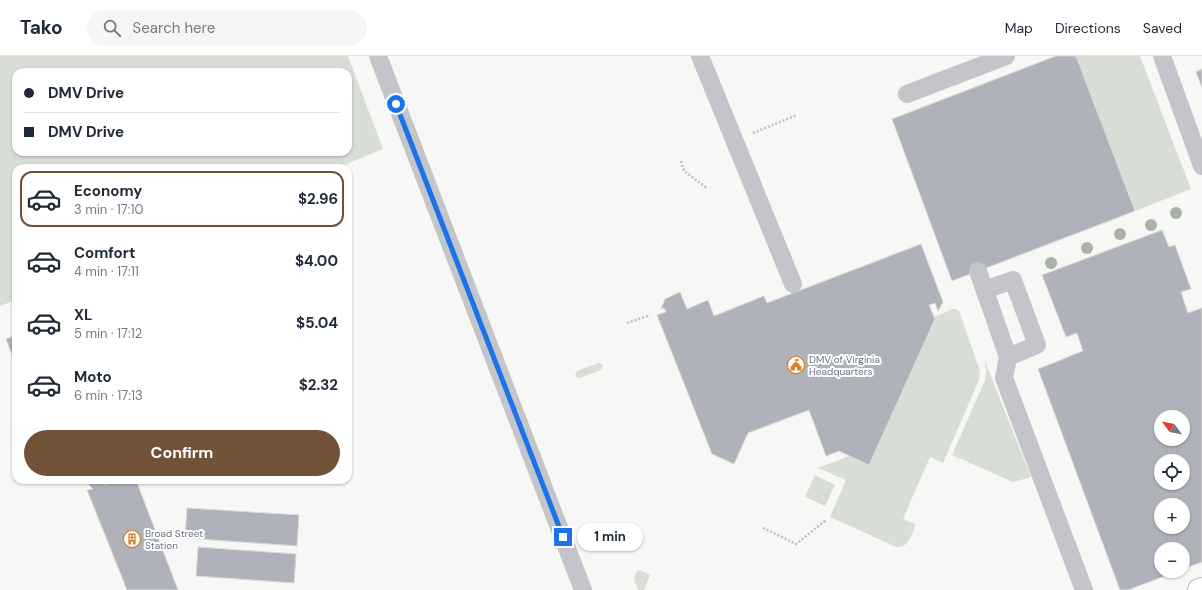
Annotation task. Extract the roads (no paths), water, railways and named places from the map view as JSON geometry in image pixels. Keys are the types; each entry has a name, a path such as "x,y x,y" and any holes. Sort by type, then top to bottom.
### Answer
{"street":[{"path":"378,56 583,590"},
{"path":"700,56 793,284"},
{"path":"907,94 1006,56"},
{"path":"1162,56 1202,166"},
{"path":"978,271 1008,357 1004,378 1084,590"},
{"path":"985,290 1013,280 1037,345 1008,357"}],"place":[{"name":"DMV of Virginia Headquarters","path":"796,365"},
{"name":"Broad Street Station","path":"132,539"}]}
